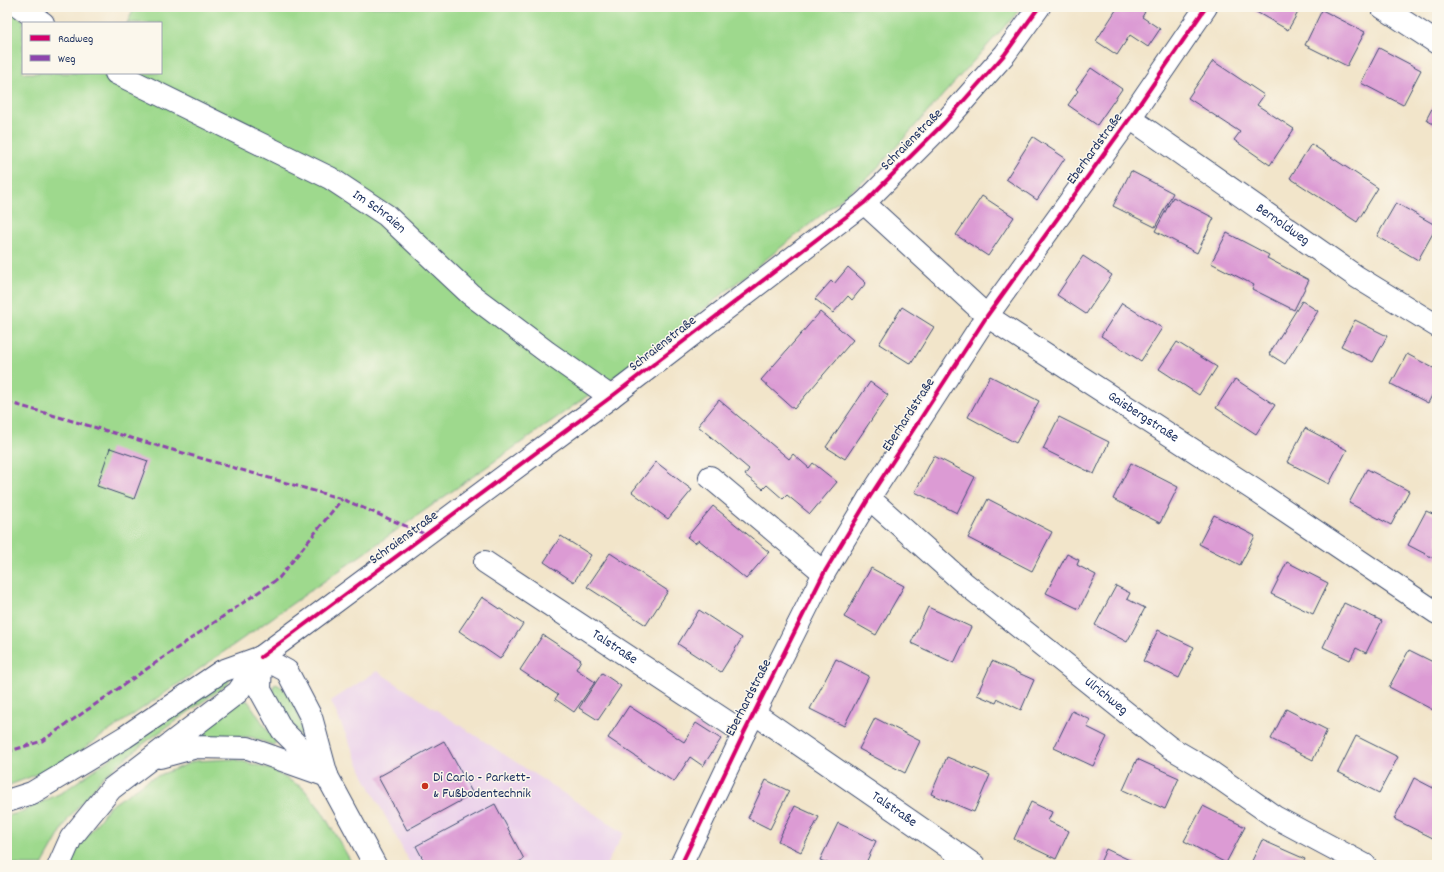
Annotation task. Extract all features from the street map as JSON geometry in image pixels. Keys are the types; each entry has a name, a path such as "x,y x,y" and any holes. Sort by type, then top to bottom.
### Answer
{"main road":[{"path":"20,7 42,22"},
{"name":"Schraienstraße","path":"261,657 612,398 864,203 944,123 1005,54 1039,7"},
{"name":"Eberhardstraße","path":"681,865 744,733 824,573 869,498 987,316 1130,118 1206,7"},
{"path":"1382,7 1437,43"},
{"name":"Im Schraien","path":"118,74 330,178 386,215 470,294 547,352 612,398"},
{"name":"Bernoldweg","path":"1130,118 1357,277 1437,326"},
{"name":"Gaisbergstraße","path":"864,203 987,316 1253,489 1437,613"},
{"path":"710,477 824,573"},
{"name":"Ulrichweg","path":"869,498 963,582 1169,746 1205,768 1275,817 1365,865"},
{"name":"Talstraße","path":"485,562 744,733"},
{"path":"59,865 71,838 111,789 238,692 261,657"},
{"path":"261,657 260,690 282,730 327,776"},
{"path":"7,801 32,793 125,737 222,671 261,657 287,671 312,717 327,776 375,865"},
{"name":"Talstraße","path":"754,713 974,865"},
{"path":"149,760 197,747 248,748 327,776"}],"shaded area":[{"path":"377,671 624,833 607,863 608,865 411,865 365,778 331,701"}],"green space":[{"path":"135,7 1021,7 870,176 654,349 181,682 71,757 33,776 7,786 7,9 26,22 22,22 22,74 102,74 106,77 108,74 162,74 162,22 128,22"},
{"path":"224,678 230,678 228,684 143,744 103,777 68,819 42,865 7,865 7,816 19,813 63,792"},
{"path":"276,684 287,693 291,699 304,735 301,737 273,693 273,686"},
{"path":"242,700 248,701 276,743 273,745 251,737 201,738 198,735"},
{"path":"234,759 270,769 303,788 321,810 353,865 70,865 75,853 109,807 150,779 195,761"}],"building":[{"path":"1118,7 1136,7 1145,12 1142,17 1160,29 1148,47 1130,35 1117,55 1096,41"},
{"path":"1252,7 1301,7 1288,30 1251,9"},
{"path":"1322,10 1365,32 1347,66 1305,45"},
{"path":"1379,48 1421,70 1403,105 1361,83"},
{"path":"1213,61 1264,95 1257,105 1294,129 1270,165 1234,140 1240,132 1188,98"},
{"path":"1091,68 1122,89 1097,125 1068,105 1078,91 1076,89"},
{"path":"1437,99 1437,126 1426,120"},
{"path":"1033,137 1065,158 1037,200 1006,179"},
{"path":"1311,144 1378,188 1357,222 1290,178"},
{"path":"1131,171 1173,193 1155,227 1113,206"},
{"path":"982,196 1014,217 988,256 956,235"},
{"path":"1173,197 1214,218 1197,253 1155,231"},
{"path":"1396,203 1437,226 1418,260 1377,236"},
{"path":"1227,233 1269,255 1267,258 1309,280 1294,310 1252,289 1254,285 1211,263"},
{"path":"1083,256 1112,275 1086,314 1057,295"},
{"path":"848,267 866,283 852,300 848,296 833,313 815,299 831,281 834,284"},
{"path":"1302,301 1318,311 1285,364 1269,354"},
{"path":"1122,303 1162,328 1141,361 1101,336"},
{"path":"902,307 934,327 911,364 879,344"},
{"path":"820,312 853,340 794,409 761,380"},
{"path":"1355,320 1387,336 1373,362 1341,346"},
{"path":"1177,342 1217,367 1199,395 1159,369"},
{"path":"1407,354 1437,370 1437,386 1428,403 1391,384"},
{"path":"990,376 1039,401 1016,443 968,417"},
{"path":"1235,379 1275,405 1256,434 1216,408"},
{"path":"870,382 888,395 845,459 826,447"},
{"path":"719,400 789,459 793,454 809,468 813,463 837,482 810,514 787,495 783,499 767,485 763,489 745,475 749,469 698,426"},
{"path":"1059,417 1109,442 1094,474 1043,449"},
{"path":"1305,428 1347,450 1329,484 1287,462"},
{"path":"110,448 148,461 134,499 97,486"},
{"path":"934,456 975,477 957,513 915,492"},
{"path":"656,462 692,490 668,519 632,492"},
{"path":"1131,463 1178,487 1160,523 1113,499"},
{"path":"1367,469 1409,491 1391,525 1349,503"},
{"path":"988,499 1052,532 1032,571 968,538"},
{"path":"713,506 769,552 746,579 699,540 695,543 687,537"},
{"path":"1426,511 1437,516 1437,560 1408,545"},
{"path":"1214,515 1255,536 1240,565 1199,544"},
{"path":"561,536 591,555 574,582 544,562"},
{"path":"610,553 668,591 646,625 587,587"},
{"path":"1067,554 1079,560 1077,565 1096,575 1079,609 1046,593"},
{"path":"1287,562 1328,583 1313,614 1271,594"},
{"path":"871,568 904,586 876,635 844,617"},
{"path":"1116,586 1130,593 1127,599 1145,608 1127,642 1095,625"},
{"path":"482,597 523,624 500,659 459,631"},
{"path":"1344,603 1382,621 1366,653 1356,648 1350,660 1323,647"},
{"path":"928,607 971,627 954,663 911,643"},
{"path":"699,610 742,638 721,672 678,644"},
{"path":"1158,630 1194,647 1179,678 1143,661"},
{"path":"543,635 581,660 576,669 595,682 574,712 555,699 558,695 520,670"},
{"path":"1409,650 1437,664 1437,712 1389,687"},
{"path":"836,659 869,676 844,726 810,709"},
{"path":"992,661 1034,680 1021,710 998,699 996,703 977,695"},
{"path":"602,673 621,686 598,720 579,708"},
{"path":"629,706 684,742 696,723 721,739 703,766 690,757 674,782 608,738"},
{"path":"1286,709 1327,730 1313,760 1271,739"},
{"path":"1072,711 1091,720 1087,727 1107,737 1093,766 1054,748"},
{"path":"875,718 920,741 905,773 859,749"},
{"path":"1356,736 1398,757 1379,793 1338,772"},
{"name":"Di Carlo - Parkett- & Fußbodentechnik","path":"444,741 473,794 407,830 378,777"},
{"path":"947,757 990,775 974,812 931,794"},
{"path":"1137,759 1179,778 1165,809 1123,790"},
{"path":"1414,778 1437,790 1437,840 1394,819"},
{"path":"766,780 789,791 770,829 748,818"},
{"path":"1031,802 1052,812 1048,821 1069,831 1056,859 1014,839"},
{"path":"495,804 524,859 513,865 426,865 416,846"},
{"path":"795,806 819,817 801,852 778,841"},
{"path":"1203,806 1245,827 1226,863 1184,841"},
{"path":"838,823 876,841 865,865 832,865 820,860"},
{"path":"1262,840 1305,859 1302,865 1250,865"},
{"path":"1106,849 1140,865 1099,865"}],"marked path":[{"path":"7,402 342,499 427,535"},
{"path":"7,752 42,741 279,578 342,499"}],"cycle path":[{"path":"261,657 611,397 864,203 944,123 1005,54 1039,7"},
{"path":"681,865 744,733 824,573 869,498 987,316 1130,118 1206,7"}],"place":[{"name":"Di Carlo - Parkett- & Fußbodentechnik","path":"425,786"}]}
